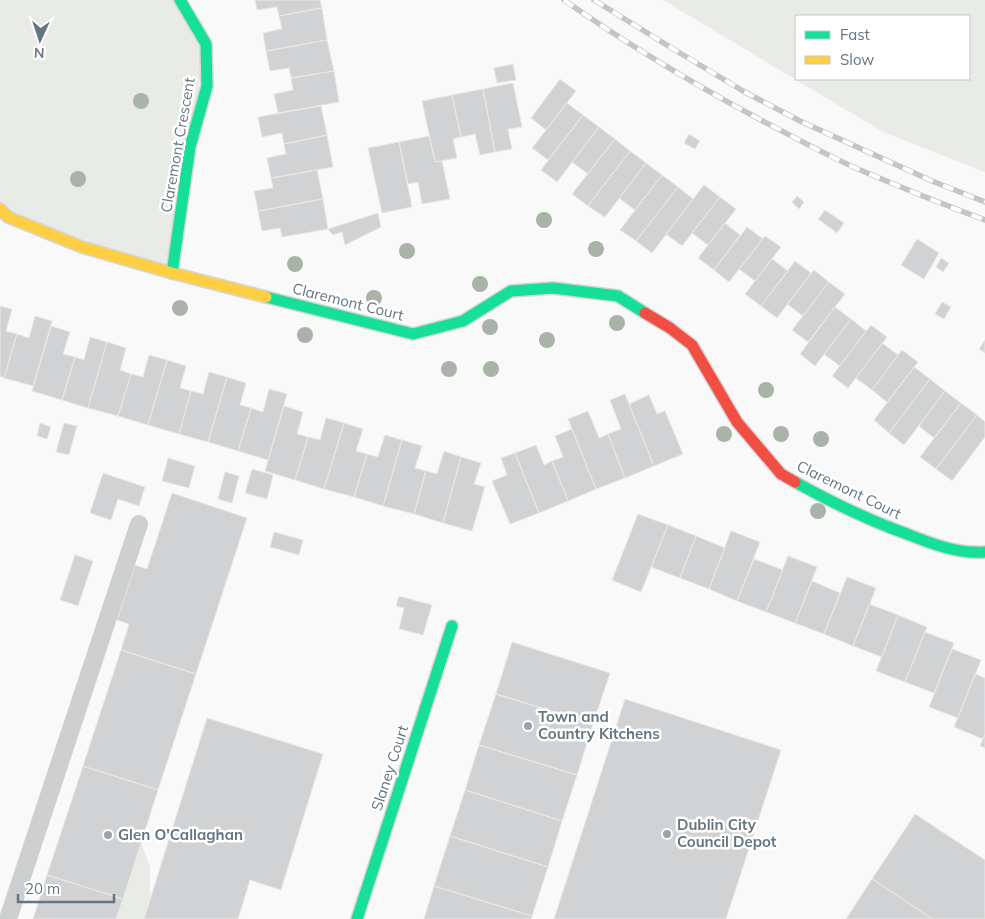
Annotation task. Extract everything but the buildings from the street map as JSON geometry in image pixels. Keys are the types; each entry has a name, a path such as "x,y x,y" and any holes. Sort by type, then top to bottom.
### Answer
{"street":[{"name":"Claremont Crescent","path":"172,273 190,147 207,86 206,44 180,0"},
{"name":"Claremont Court","path":"0,210 8,217 82,247 172,273 413,334 463,321 511,291 553,288 618,296 670,328 692,345 737,422 782,474 815,493 874,522 940,547 985,552"},
{"name":"Slaney Court","path":"357,919 452,626"}],"lane":[{"path":"8,919 139,524"}],"shaded area":[{"path":"0,0 179,0 205,45 171,272 0,209"},
{"path":"663,0 985,0 985,172 883,132 796,80 970,80 970,15 795,15 795,79"},
{"path":"141,843 150,866 150,900 144,919 116,919"}],"railway":[{"path":"564,0 684,77 808,145 874,176 985,220"},
{"path":"594,0 743,91 800,121 932,181 985,202"}],"traffic: fast":[{"path":"172,273 190,147 207,86 206,44 180,0"},
{"path":"266,297 413,334 463,321 511,291 553,288 618,296 645,313"},
{"path":"795,482 836,504 892,529 955,550 985,552"},
{"path":"357,919 452,626"}],"traffic: slow":[{"path":"0,209 8,217 82,247 266,297"}],"traffic: jam":[{"path":"645,313 670,328 692,345 737,422 781,474 795,482"}],"place":[{"name":"Town and Country Kitchens","path":"528,726"},
{"name":"Dublin City Council Depot","path":"667,834"},
{"name":"Glen O'Callaghan","path":"108,835"}]}
